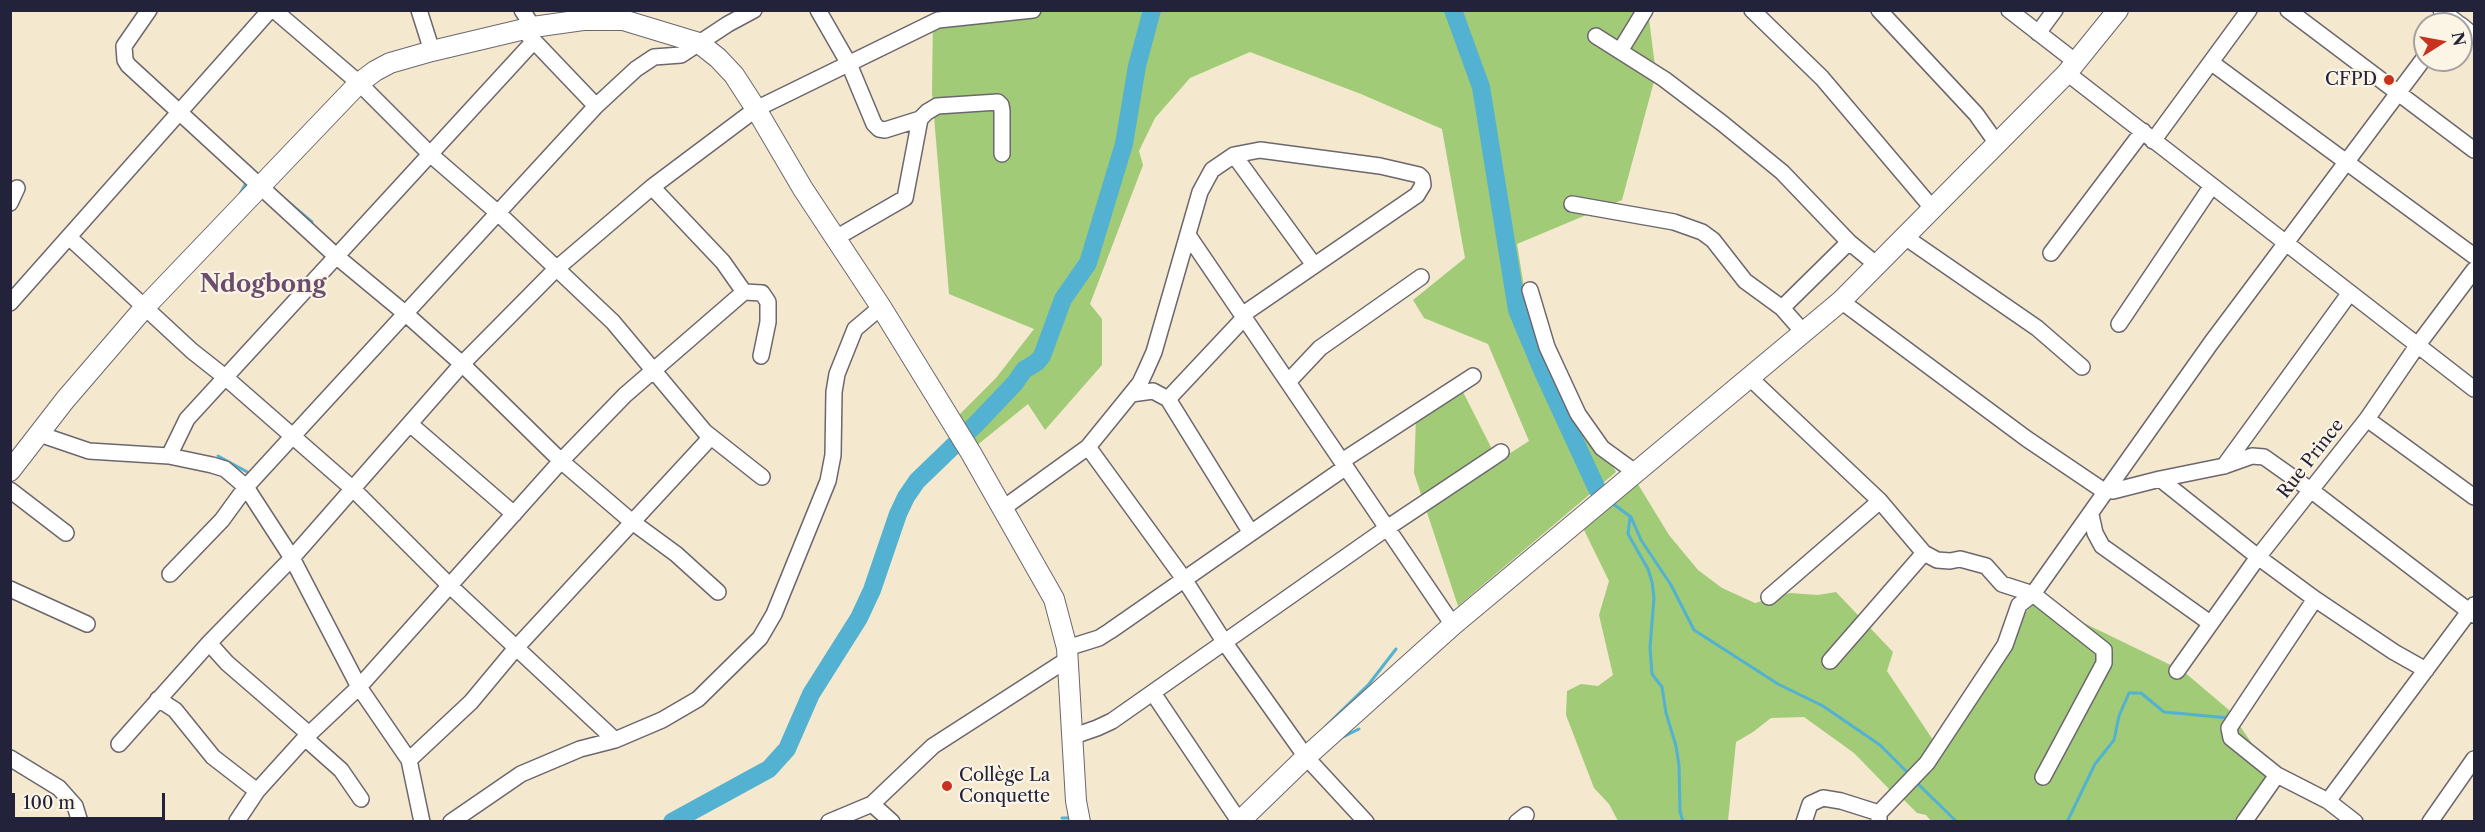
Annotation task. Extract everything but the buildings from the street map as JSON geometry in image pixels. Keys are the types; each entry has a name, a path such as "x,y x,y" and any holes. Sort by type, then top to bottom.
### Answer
{"main road":[{"path":"1239,821 1306,757 1453,625 1841,301 2072,68 2118,10"},
{"path":"10,471 145,307 359,83 390,63 528,27 613,15 699,43 734,75 756,109 834,239 881,307 970,453 1054,599 1068,654 1076,801 1080,822"}],"street":[{"path":"149,10 124,46 125,60 336,256 462,364 561,462 631,521 676,554 718,592"},
{"path":"10,303 272,10 359,83 431,155 498,213 613,321 711,436 762,477"},
{"path":"419,10 432,51"},
{"path":"719,10 728,24"},
{"path":"170,574 222,520 246,487 596,106 636,69 654,57 677,56 754,10"},
{"path":"818,10 849,64 874,124 879,129 885,130 920,119 937,106 998,102 1002,111 1002,154"},
{"path":"119,744 209,643 292,558 462,364 556,268 652,187 756,109 938,20 1033,10"},
{"path":"1620,51 1645,10"},
{"path":"1752,10 1822,78 1933,209"},
{"path":"1879,10 1976,114 1998,145"},
{"path":"2009,10 2038,33 2072,68 2148,136 2349,294 2475,389"},
{"path":"2038,33 2055,10"},
{"path":"2051,253 2212,63 2249,10"},
{"path":"2288,10 2475,150"},
{"path":"169,456 187,419 431,155 528,27 596,106"},
{"path":"1596,36 1664,79 1773,165 1849,242 1877,265"},
{"path":"2212,63 2475,256"},
{"path":"1804,822 1810,804 1823,798 1851,803 1879,817 1905,784 1927,762 2005,645 2019,605 2033,594 2211,343 2414,72"},
{"path":"834,239 905,198 920,119"},
{"path":"1002,509 1088,447 1140,382 1154,352 1188,235 1206,180 1212,170 1234,155 1260,150 1380,166 1419,175 1422,178 1423,184 1417,195 1314,264 1243,317 1168,399"},
{"path":"1234,155 1314,264"},
{"path":"652,187 723,262 744,292"},
{"path":"2119,324 2211,187"},
{"path":"1572,204 1674,222 1702,232 1713,240 1745,281 1782,308 1804,333"},
{"path":"1188,235 1453,625"},
{"path":"1905,237 2037,328 2082,367"},
{"path":"70,238 192,351 294,436 353,489 449,585 615,740"},
{"path":"1782,308 1849,242"},
{"name":"Rue Prince","path":"2177,671 2258,557 2367,419 2417,346 2475,270"},
{"path":"1288,382 1320,348 1421,277"},
{"path":"1530,290 1547,347 1578,414 1602,448 1635,472"},
{"path":"237,821 257,791 307,736 359,687 561,462 625,395 744,292 762,293 768,302 768,322 761,356"},
{"path":"2224,466 2349,294"},
{"path":"1841,301 2027,439 2106,491 2224,466 2252,456 2264,457 2473,610 2328,801"},
{"path":"451,822 521,774 580,748 615,740 662,720 698,699 760,638 774,614 828,481 833,455 834,392 845,355 855,328 881,307"},
{"path":"829,822 872,804 933,746 1068,654 1099,638 1251,533 1344,464 1473,376"},
{"path":"1750,378 1880,501 1924,553 1937,560 1960,559 1990,568 2002,584 2033,594 2100,646 2105,657 2043,777"},
{"path":"1131,394 1153,391 1168,399 1251,533"},
{"path":"2367,419 2475,497"},
{"path":"410,424 514,514"},
{"path":"39,434 89,451 169,456 225,469 246,487 292,558 359,687 409,760 422,822"},
{"path":"409,760 471,702 516,648 711,436"},
{"path":"1088,447 1184,579 1225,643 1306,757 1366,822"},
{"path":"1074,736 1112,721 1387,528 1502,452"},
{"path":"2160,479 2315,599 2426,670"},
{"path":"10,490 66,533"},
{"path":"1769,597 1880,501"},
{"path":"2091,515 2094,533 2102,546 2210,623"},
{"path":"1830,661 1924,553"},
{"path":"10,589 87,624"},
{"path":"2315,599 2229,728 2231,738 2277,776 2328,801 2355,822"},
{"path":"209,643 227,663 341,770 361,799"},
{"path":"1153,693 1239,821"},
{"path":"158,699 175,710 213,757 257,791"},
{"path":"10,758 59,788 75,807 80,822"},
{"path":"2430,822 2475,759"},
{"path":"2244,822 2277,776"},
{"path":"872,804 892,822"}],"green space":[{"path":"933,11 1648,11 1656,74 1622,200 1517,244 1529,318 1616,472 1458,606 1414,473 1416,418 1462,390 1498,461 1529,441 1488,344 1424,318 1413,300 1465,258 1442,129 1361,94 1250,52 1190,78 1155,118 1139,151 1143,165 1090,304 1102,319 1102,365 1045,430 1028,404 976,446 959,415 996,378 1034,329 949,294 932,93"},
{"path":"1636,481 1669,535 1698,570 1722,588 1755,603 1790,593 1818,595 1836,592 1893,652 1887,671 1933,740 1917,767 1891,791 1854,753 1804,717 1771,718 1736,742 1728,821 1618,821 1609,804 1594,788 1566,715 1567,691 1581,684 1598,686 1613,675 1599,615 1609,581 1583,528"},
{"path":"2041,595 2059,611 2183,671 2229,710 2257,751 2273,768 2238,821 1931,821 1926,815 1917,813 1898,794 2013,627"}],"waterway":[{"path":"672,822 769,769 787,749 811,694 859,618 872,590 906,497 917,481 976,424 1015,383 1024,370 1042,356 1063,299 1088,263 1124,144 1137,66 1152,10"},
{"path":"1453,10 1481,87 1517,310 1597,489"},
{"path":"240,194 245,185"},
{"path":"286,200 312,222"},
{"path":"218,456 251,474"},
{"path":"1612,503 1631,517 1641,540 1671,585 1694,630 1778,684 1823,706 1880,745 1909,774"},
{"path":"1630,518 1628,534 1648,569 1652,582 1654,598 1650,647 1652,674 1662,687 1666,713 1676,746 1679,765 1680,811 1683,822"},
{"path":"1326,726 1369,684 1396,649"},
{"path":"2067,822 2095,764 2114,740 2119,716 2129,693 2141,693 2164,712 2229,718"},
{"path":"1343,737 1359,729"},
{"path":"1915,781 1957,822"},
{"path":"1062,818 1072,818"}],"place":[{"name":"CFPD","path":"2389,80"},
{"name":"Collège La Conquette","path":"947,786"}],"district":[{"name":"Ndogbong","path":"263,285"}]}
